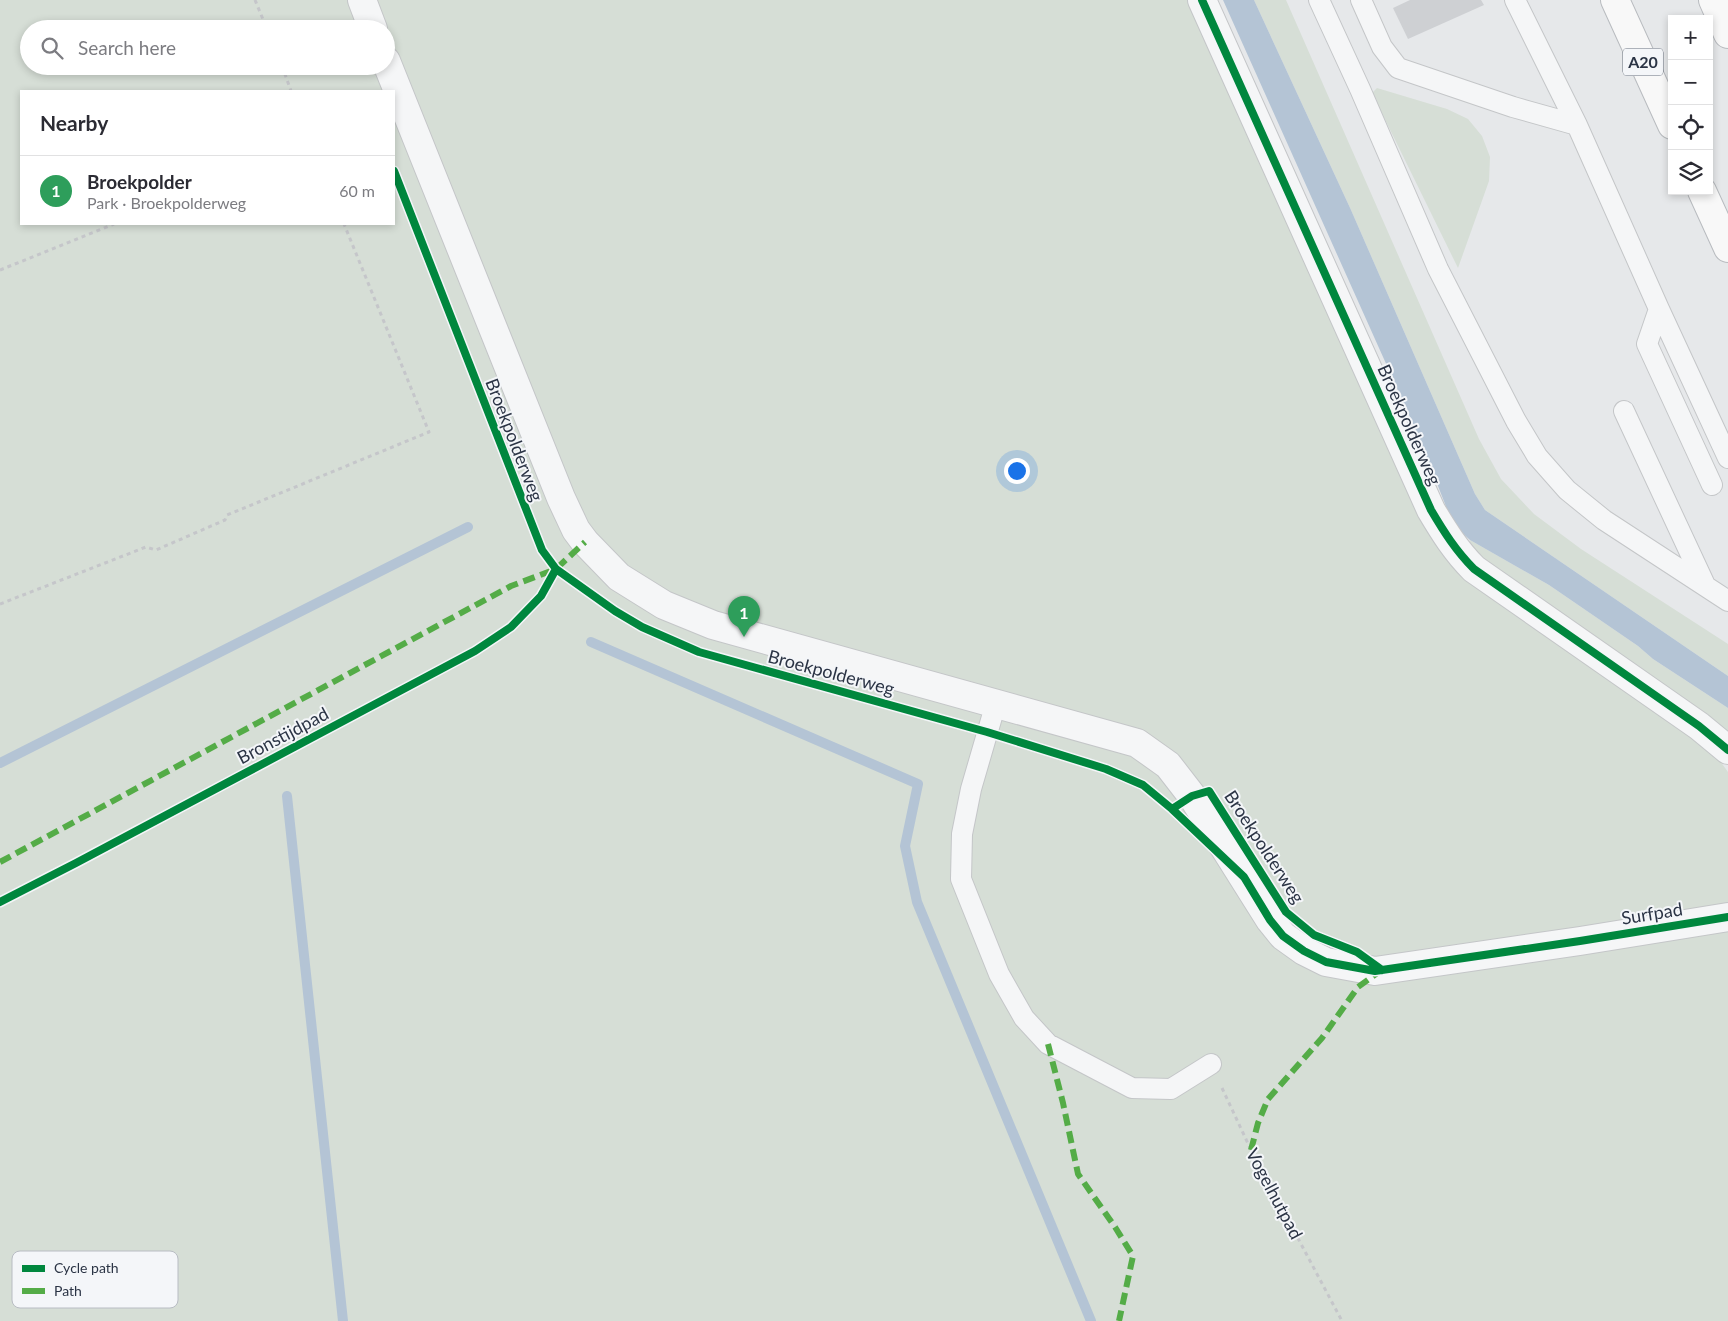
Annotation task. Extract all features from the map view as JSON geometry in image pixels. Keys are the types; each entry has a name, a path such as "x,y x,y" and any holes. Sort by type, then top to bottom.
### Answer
{"highway":[{"name":"A20","path":"1615,0 1668,116"},
{"path":"1713,0 1728,34"},
{"path":"1704,195 1728,248"}],"street":[{"path":"362,0 370,20"},
{"name":"Broekpolderweg","path":"1202,0 1427,500 1446,538 1474,569 1699,726 1728,750"},
{"name":"Broekpolderweg","path":"391,75 561,498 576,530 619,577 664,605 713,625 1137,743 1168,765 1192,796 1270,920 1283,936 1304,951 1326,962 1376,971 1580,941"},
{"name":"Surfpad","path":"1580,941 1728,917"}],"lane":[{"path":"1319,0 1360,88 1438,269 1516,421 1537,456 1567,490 1604,520 1728,601"},
{"path":"1361,0 1382,46 1398,68 1513,107 1577,125"},
{"path":"1515,0 1577,125 1728,458"},
{"path":"1659,309 1647,344 1712,485"},
{"path":"1624,410 1705,585"},
{"path":"996,703 969,798 962,834 962,879 999,974 1024,1018 1048,1044 1132,1088 1171,1089 1211,1064"}],"path":[{"path":"255,0 263,20"},
{"path":"285,75 291,90"},
{"path":"0,270 112,225"},
{"path":"0,604 146,547 156,550 225,520 227,515 428,432 344,225"}],"shaded area":[{"path":"0,0 1190,0 1430,535 1710,747 1728,772 1728,1321 0,1321"},
{"path":"1254,0 1286,0 1479,439 1501,479 1534,514 1581,549 1728,644 1728,676 1485,510 1475,494 1351,210"},
{"path":"1377,88 1447,109 1468,119 1482,136 1490,157 1489,181 1458,268 1372,93"},
{"path":"1470,540 1549,585 1638,646 1653,659 1728,708 1728,732 1467,548"}],"water":[{"path":"1223,0 1254,0 1351,210 1475,494 1485,510 1728,676 1728,708 1653,659 1638,646 1549,585 1470,540 1459,530 1447,509 1418,435"}],"building":[{"path":"1410,0 1481,0 1484,5 1408,39 1393,8"}],"waterway":[{"path":"0,763 468,527"},
{"path":"591,642 918,784 905,846 917,902 1091,1321"},
{"path":"287,796 343,1321"}],"marked path":[{"path":"0,862 511,586 556,569 585,542"},
{"path":"1251,1150 1258,1123 1268,1099 1322,1038 1358,987 1380,971"},
{"path":"1048,1044 1078,1174 1133,1256 1119,1321"}],"cycle path":[{"path":"1202,0 1431,510 1451,541 1474,569 1699,726 1728,750"},
{"path":"395,174 542,550 556,569 615,611 642,627 699,652 987,732 1106,769 1143,785 1172,809 1244,877 1270,920 1283,936 1304,951 1326,962 1375,971 1728,917"},
{"name":"Bronstijdpad","path":"0,902 475,651 511,627 541,596 556,569"},
{"path":"1172,809 1192,796 1209,791 1286,912 1314,935 1357,952 1382,970"}],"place":[{"name":"Broekpolder","path":"744,637"}]}
